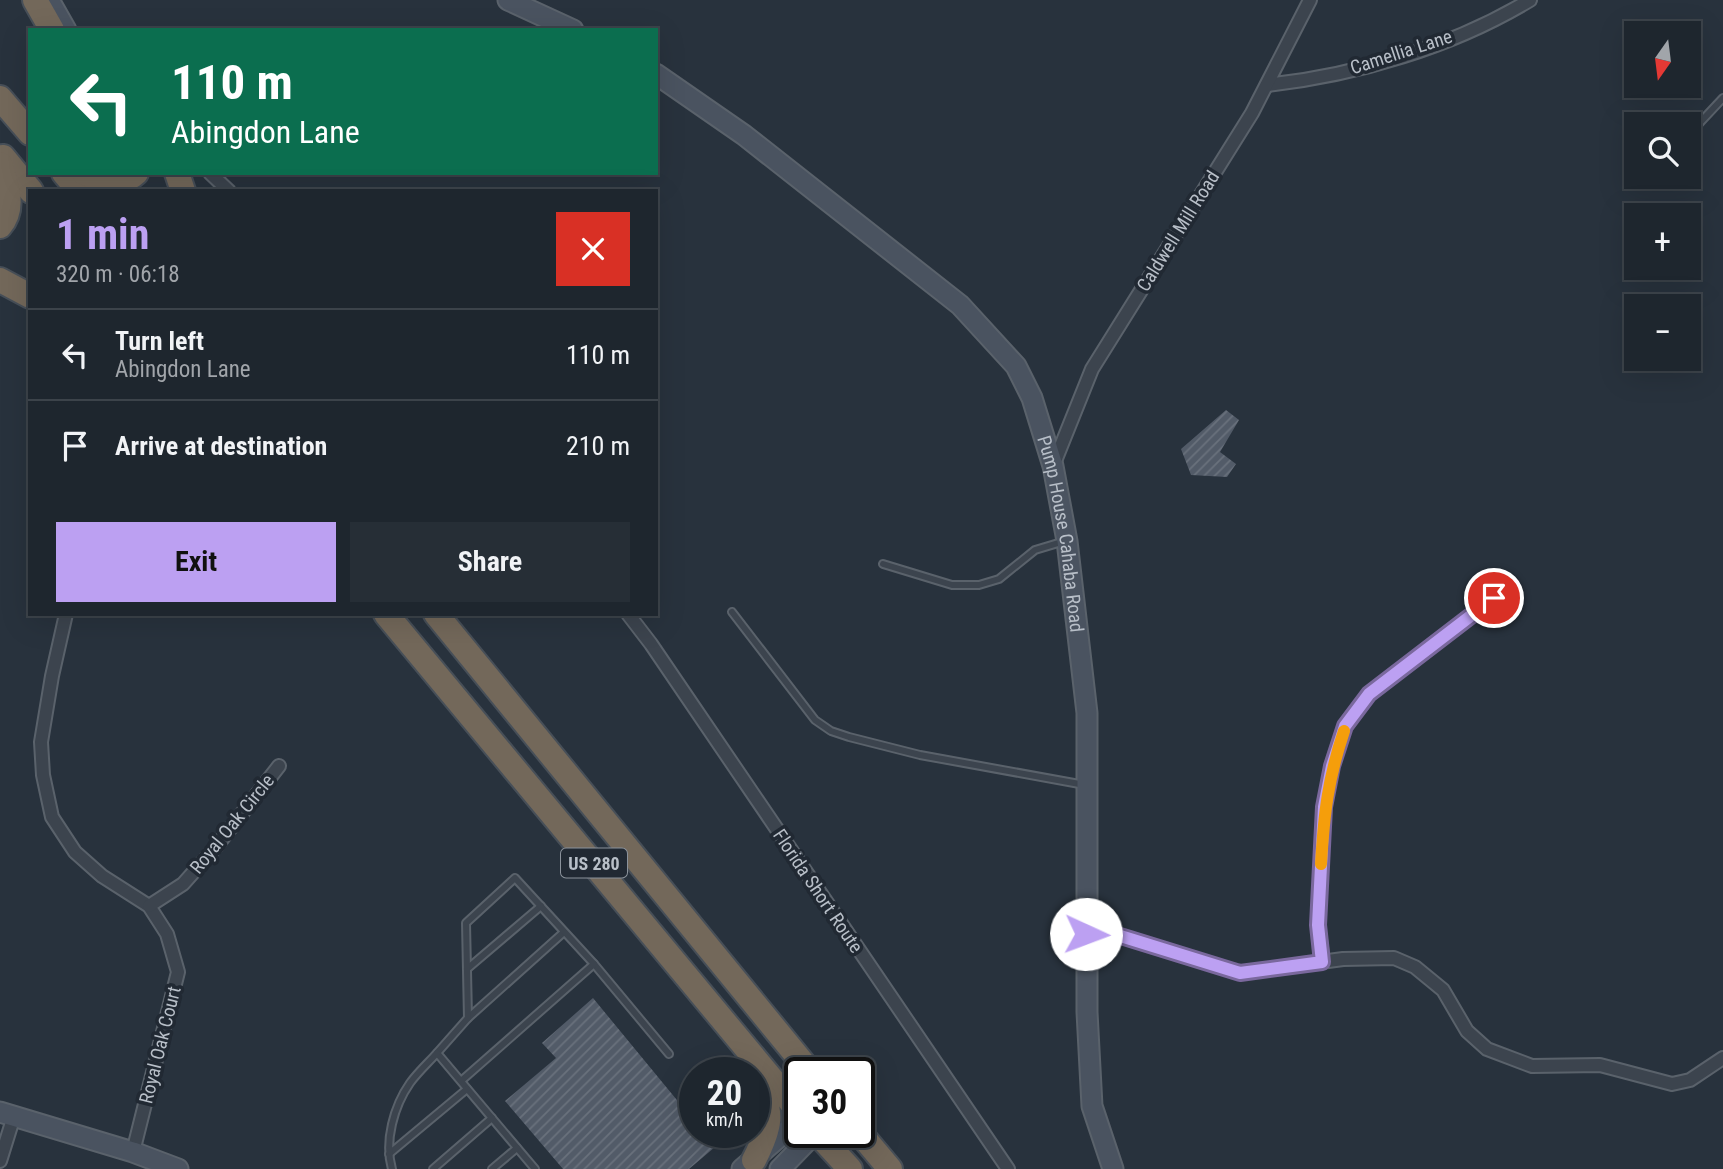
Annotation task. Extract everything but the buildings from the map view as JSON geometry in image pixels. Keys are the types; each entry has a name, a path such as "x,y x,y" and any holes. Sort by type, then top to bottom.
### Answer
{"highway":[{"path":"35,0 51,28"},
{"path":"0,98 28,131"},
{"path":"0,154 29,189"},
{"path":"0,164 9,191 9,212 0,226"},
{"path":"66,175 77,189"},
{"path":"92,175 114,181 134,175"},
{"path":"0,280 28,295"},
{"name":"US 280","path":"388,616 784,1093"},
{"name":"US 280","path":"438,616 798,1057"},
{"path":"713,1006 715,1032 735,1057"},
{"path":"748,1164 759,1148"},
{"path":"831,1148 850,1169"},
{"path":"872,1148 890,1169"}],"street":[{"path":"49,0 65,28"},
{"path":"508,0 569,28"},
{"name":"Caldwell Mill Road","path":"1053,466 1092,369 1252,113 1310,0"},
{"name":"Camellia Lane","path":"1267,85 1306,80 1411,54 1500,18 1530,0"},
{"name":"Pump House Cahaba Road","path":"658,75 744,135 960,305 1016,366 1032,398 1053,466 1067,541 1087,713 1086,934 1092,1106 1113,1169"},
{"path":"212,175 227,189"},
{"path":"1322,962 1318,925 1324,807 1332,766 1345,726 1369,694 1494,598"},
{"name":"Royal Oak Court","path":"66,616 41,742 43,775 52,817 75,852 102,876 149,906 167,934 178,972 133,1152"},
{"name":"Florida Short Route","path":"630,616 1008,1169"},
{"name":"Royal Oak Circle","path":"149,906 183,884 279,766"},
{"path":"1086,934 1114,934 1240,973 1343,959 1394,958 1415,967 1443,990 1467,1031 1487,1049 1532,1066 1600,1065 1672,1084 1690,1080 1723,1058"},
{"path":"0,1161 7,1114 133,1152 178,1169"},
{"path":"748,1164 784,1133"},
{"path":"780,1169 800,1148"}],"lane":[{"path":"1701,121 1723,98"},
{"path":"883,564 952,585 979,585 999,579 1035,550 1067,541"},
{"path":"732,612 815,720 831,731 920,755 1087,786"},
{"path":"468,1018 466,923 516,878 594,964 669,1054"},
{"path":"467,970 541,906"},
{"path":"392,1169 388,1142 396,1111 410,1083 468,1018 564,932"},
{"path":"461,1081 594,964"},
{"path":"437,1053 534,1169"},
{"path":"389,1154 467,1089"},
{"path":"433,1169 492,1118"},
{"path":"492,1169 517,1148"}],"slow traffic":[{"path":"1321,864 1324,807 1332,766 1344,731"}],"route":[{"path":"1086,934 1114,934 1240,973 1322,962 1318,925 1324,807 1332,766 1345,726 1369,694 1494,598"}]}
